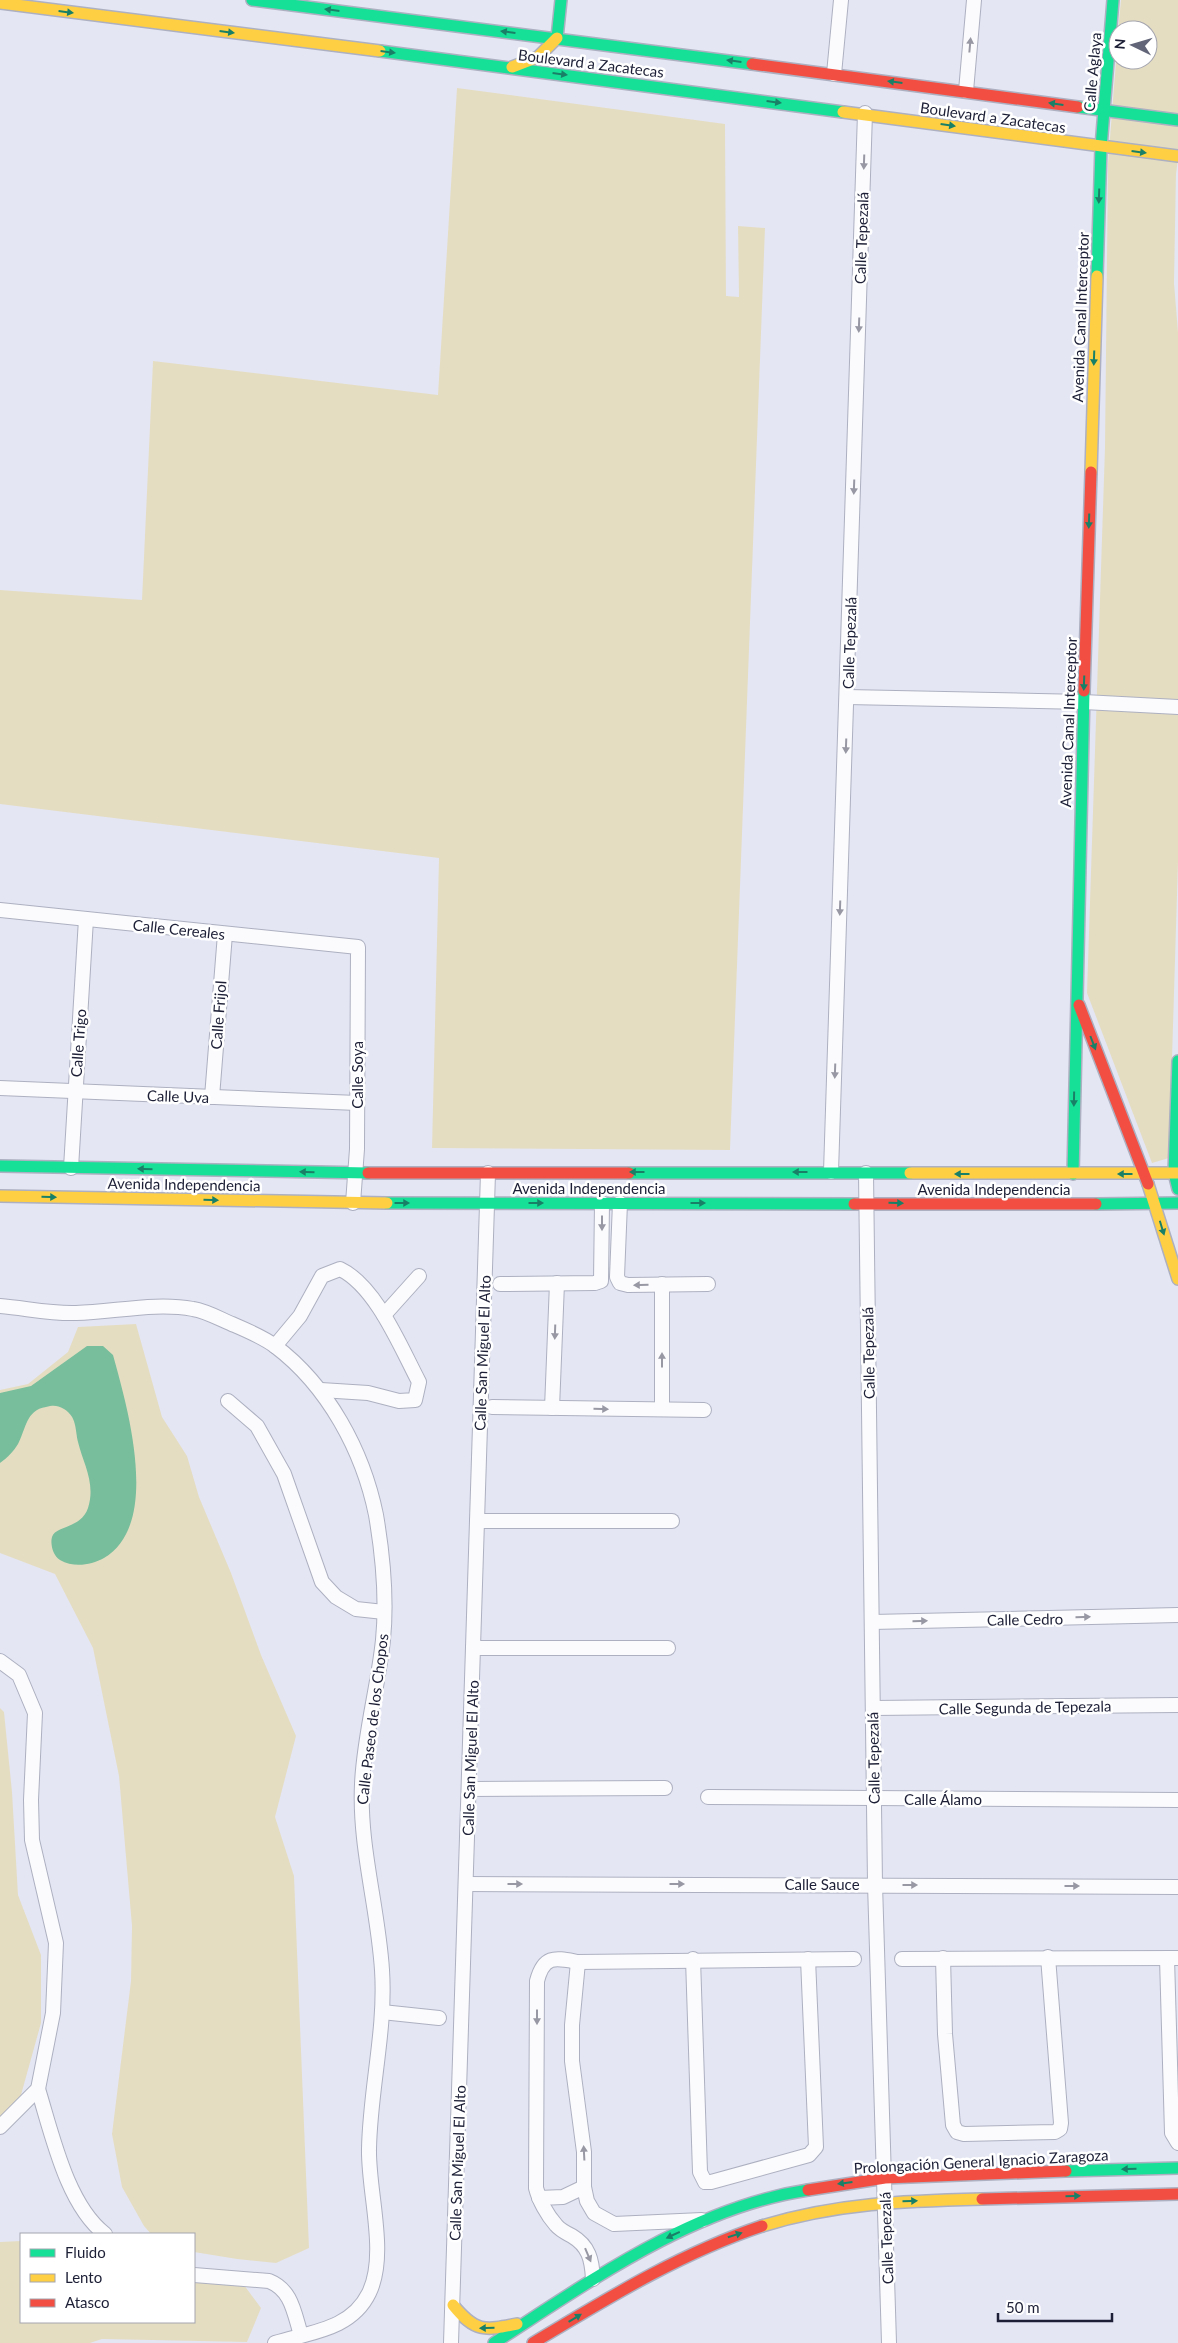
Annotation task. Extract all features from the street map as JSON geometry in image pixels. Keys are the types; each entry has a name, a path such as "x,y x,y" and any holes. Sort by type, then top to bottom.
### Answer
{"main road":[{"name":"Boulevard a Zacatecas","path":"252,0 966,91 1178,120"},
{"path":"512,68 538,57 557,38 561,0"},
{"name":"Calle Aglaya","path":"1101,147 1113,0"},
{"name":"Boulevard a Zacatecas","path":"0,3 1178,156"},
{"name":"Avenida Canal Interceptor","path":"1101,147 1076,997 1144,1174 1178,1280"},
{"path":"1073,1174 1076,997"},
{"path":"1178,1061 1176,1174 1178,1189"},
{"name":"Avenida Independencia","path":"0,1166 356,1173 832,1172 1176,1174"},
{"name":"Avenida Independencia","path":"0,1196 353,1203 1178,1203"},
{"name":"Prolongación General Ignacio Zaragoza","path":"494,2343 531,2321 593,2279 669,2236 710,2219 786,2193 885,2178 1178,2168"},
{"path":"534,2343 650,2273 724,2239 793,2216 842,2206 885,2202 1178,2194"},
{"path":"453,2305 473,2326 482,2329 531,2321"}],"street":[{"path":"834,74 841,0"},
{"path":"966,91 974,0"},
{"name":"Calle Tepezalá","path":"832,1172 865,114"},
{"path":"847,697 1084,702 1178,707"},
{"name":"Calle Cereales","path":"0,910 358,947"},
{"name":"Calle Trigo","path":"70,1168 86,919"},
{"name":"Calle Frijol","path":"212,1097 224,934"},
{"name":"Calle Soya","path":"353,1203 356,1173 358,947"},
{"name":"Calle Uva","path":"0,1088 357,1103"},
{"name":"Calle San Miguel El Alto","path":"451,2343 488,1173"},
{"name":"Calle Tepezalá","path":"866,1173 875,1884 889,2343"},
{"path":"500,1284 595,1283 601,1281 602,1203"},
{"path":"620,1203 617,1277 620,1283 628,1285 708,1284"},
{"path":"275,1346 300,1316 322,1276 340,1269 351,1275 384,1315 419,1382 415,1400 399,1401 368,1393 321,1390"},
{"path":"384,1315 419,1276"},
{"path":"552,1408 557,1283"},
{"path":"662,1284 662,1409"},
{"name":"Calle Paseo de los Chopos","path":"0,1306 72,1314 157,1306 196,1309 246,1330 275,1346 321,1390 352,1446 362,1470 375,1512 382,1556 384,1612 382,1641 362,1780 361,1825 382,1969 382,2012 369,2129 369,2174 376,2233 376,2271 369,2294 352,2317 324,2330 275,2343"},
{"path":"228,1401 257,1426 284,1474 322,1582 336,1597 356,1609 384,1612"},
{"path":"492,1407 704,1410"},
{"path":"477,1521 672,1521"},
{"name":"Calle Cedro","path":"872,1622 1178,1615"},
{"path":"473,1648 668,1648"},
{"path":"0,1661 19,1675 35,1713 31,1800 32,1840 56,1943 53,2013 38,2089 63,2172 91,2224 103,2233"},
{"name":"Calle Segunda de Tepezala","path":"873,1708 1178,1705"},
{"path":"469,1789 664,1788"},
{"name":"Calle Álamo","path":"708,1798 1178,1800"},
{"name":"Calle Sauce","path":"466,1884 875,1884 1178,1887"},
{"path":"943,1958 945,2034 952,2125 957,2132 964,2134 1055,2132 1060,2129 1062,2122 1048,1957"},
{"path":"593,2279 589,2252 583,2244 555,2225 538,2198 536,2188 537,1981 540,1969 551,1960 558,1958 578,1962 693,1959 854,1959"},
{"path":"902,1959 1173,1958 1175,2126 1172,2133 1178,2143"},
{"path":"693,1959 700,2172 705,2182 711,2182 808,2155 816,2147 808,1959"},
{"path":"578,1962 572,2025 572,2061 584,2152 584,2187 587,2201 594,2213 614,2224 710,2219"},
{"path":"382,2012 438,2018"},
{"path":"0,2127 38,2089"},
{"path":"538,2198 563,2197 584,2187"},
{"path":"195,2275 269,2281 279,2285 288,2294 301,2335"}],"shaded area":[{"path":"1121,0 1178,0 1178,159 1176,174 1174,283 1178,332 1178,862 1169,1158 1152,1163 1087,993 1105,447 1108,163 1115,70 1158,70 1158,20 1119,20"},
{"path":"457,88 725,124 726,296 739,297 738,226 765,228 730,1150 432,1148 439,858 0,804 0,590 142,600 153,361 438,395"},
{"path":"136,1324 162,1417 187,1456 199,1497 231,1573 261,1655 296,1736 275,1817 294,1876 309,2248 276,2263 195,2252 195,2233 150,2233 144,2226 122,2187 112,2134 131,1981 132,1926 119,1776 93,1648 55,1574 0,1553 0,1390 28,1384 68,1352 78,1327"},
{"path":"87,1346 103,1346 113,1355 132,1433 136,1463 136,1492 132,1519 122,1542 104,1558 88,1564 77,1565 60,1560 54,1553 51,1543 54,1533 75,1523 85,1515 90,1499 90,1482 73,1420 68,1412 59,1407 51,1406 39,1409 30,1416 18,1444 8,1457 0,1463 0,1393 31,1386"},
{"path":"0,1708 4,1712 12,1792 18,1895 41,1955 41,2023 21,2095 0,2118"},
{"path":"20,2241 20,2323 195,2323 195,2279 241,2281 261,2308 247,2342 102,2339 90,2343 0,2343 0,2242"}],"traffic: fast":[{"path":"252,0 752,64"},
{"path":"557,38 561,0"},
{"path":"1097,276 1101,147 1113,0"},
{"path":"380,51 843,112"},
{"path":"1078,107 1178,120"},
{"path":"1073,1174 1084,691"},
{"path":"1178,1061 1174,1173 1178,1189"},
{"path":"0,1166 368,1173"},
{"path":"629,1173 910,1173"},
{"path":"387,1203 854,1204"},
{"path":"1096,1204 1178,1203"},
{"path":"1066,2171 1178,2168"},
{"path":"494,2343 605,2272 683,2230 724,2212 765,2199 808,2190"}],"traffic: slow":[{"path":"0,3 380,51"},
{"path":"512,67 538,57 557,38"},
{"path":"843,112 1178,156"},
{"path":"1091,472 1097,276"},
{"path":"910,1173 1178,1173"},
{"path":"1148,1184 1178,1279"},
{"path":"0,1196 387,1203"},
{"path":"762,2226 817,2212 844,2208 898,2202 982,2199"},
{"path":"453,2305 474,2325 496,2328 517,2324"}],"traffic: jam":[{"path":"752,64 1078,107"},
{"path":"1084,691 1091,472"},
{"path":"1079,1005 1148,1184"},
{"path":"368,1173 629,1173"},
{"path":"854,1204 1096,1204"},
{"path":"808,2190 885,2178 1066,2171"},
{"path":"982,2199 1178,2194"},
{"path":"533,2343 673,2263 731,2237 762,2226"}]}
